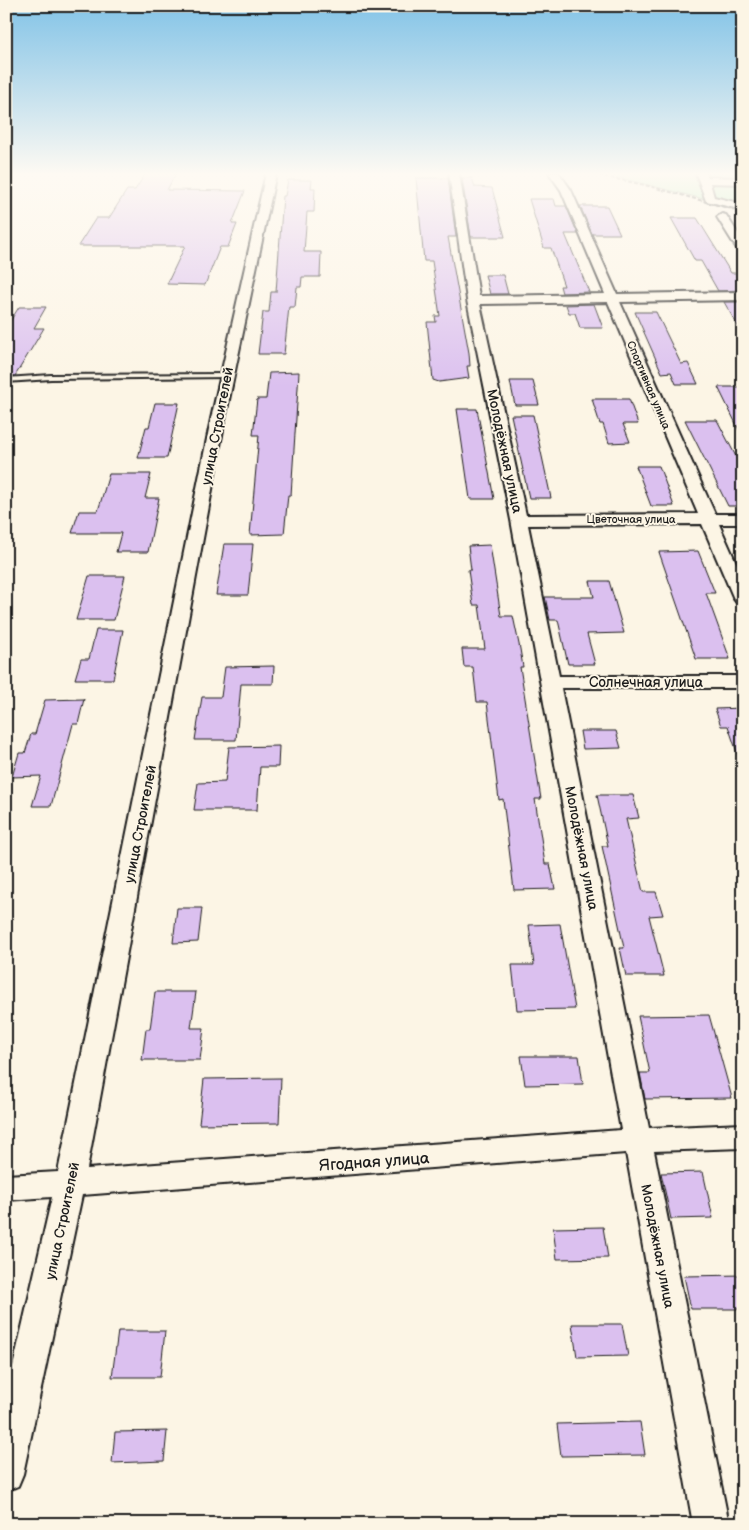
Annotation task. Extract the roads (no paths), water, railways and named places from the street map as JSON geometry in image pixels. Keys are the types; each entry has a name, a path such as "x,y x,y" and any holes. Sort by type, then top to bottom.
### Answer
{"street":[{"name":"улица Строителей","path":"6,1474 70,1184 227,376 256,244"},
{"name":"Молодёжная улица","path":"465,244 474,300 519,520 711,1524"},
{"name":"Спортивная улица","path":"589,244 743,599"},
{"path":"474,300 743,296"},
{"name":"Цветочная улица","path":"519,520 743,519"},
{"name":"Солнечная улица","path":"550,682 743,682"},
{"name":"Ягодная улица","path":"6,1188 638,1140 743,1136"}],"lane":[{"path":"6,380 51,376 227,376"}]}
